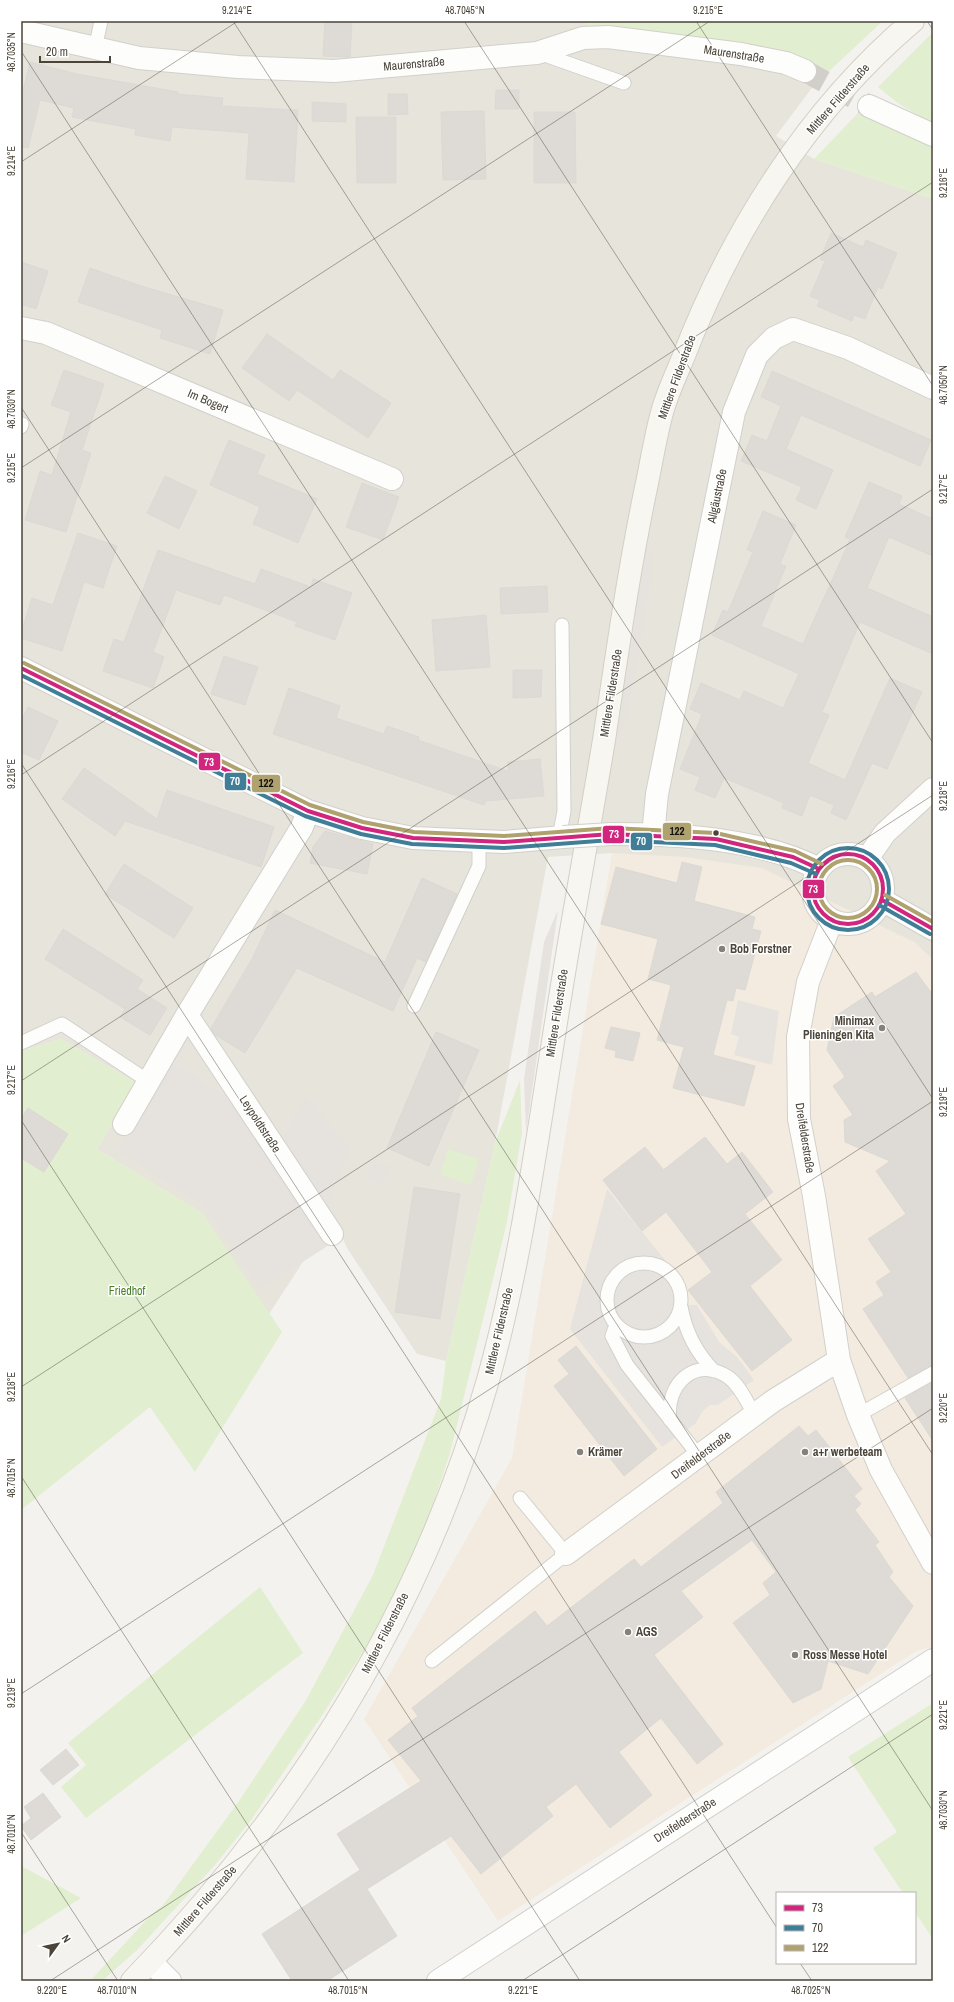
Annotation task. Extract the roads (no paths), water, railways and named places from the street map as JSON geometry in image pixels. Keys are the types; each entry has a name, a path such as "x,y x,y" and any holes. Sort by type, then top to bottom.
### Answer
{"main road":[{"name":"Mittlere Filderstraße","path":"132,1981 151,1962 226,1878 257,1839 335,1726 385,1638 428,1546 461,1464 488,1378 522,1235 636,537 663,409 692,333 726,260 767,192 811,129 853,78 913,21"}],"street":[{"name":"Maurenstraße","path":"21,31 139,58 238,67 334,71 537,53 583,38 608,37 742,54 786,63 805,71"},
{"path":"869,106 933,135"},
{"name":"Im Bogert","path":"21,328 46,332 392,479"},
{"name":"Allgäustraße","path":"653,835 657,794 734,412 757,355 774,338 793,328 848,348 933,388"},
{"path":"21,668 308,811 362,828 413,838 479,841 525,842 561,837 611,834 716,839 793,857 819,869"},
{"path":"867,859 885,833 933,789"},
{"path":"124,1124 187,1014 302,828 308,811"},
{"path":"850,853 867,859 878,870 883,884 882,900 874,913 861,922 846,924 832,920 818,906 813,888 819,869 832,857 850,853"},
{"path":"882,900 933,929"},
{"name":"Dreifelderstraße","path":"832,920 808,982 798,1037 799,1119 814,1196 839,1360 858,1415 881,1470 933,1563"},
{"name":"Leypoldtstraße","path":"187,1014 332,1234"},
{"name":"Dreifelderstraße","path":"566,1554 755,1415 839,1360"},
{"name":"Dreifelderstraße","path":"438,1981 933,1660"},
{"path":"151,1962 170,1981"}],"lane":[{"path":"95,49 101,21"},
{"path":"537,53 624,83"},
{"path":"561,837 564,811 562,624"},
{"path":"414,1006 479,866 479,841"},
{"path":"21,1043 62,1024 148,1081"},
{"path":"681,1306 672,1326 660,1334 640,1338 632,1336 616,1325 611,1318 607,1305 608,1290 618,1272 631,1265 652,1264 659,1266 670,1274 678,1286 687,1331 694,1346 714,1371 733,1381 755,1415"},
{"path":"616,1325 612,1336 627,1365 699,1456"},
{"path":"670,1420 670,1398 681,1380 700,1371 714,1371"},
{"path":"858,1415 933,1373"},
{"path":"432,1661 566,1554 520,1498"}],"tunnel":[{"path":"805,71 869,106"}],"place":[{"name":"Bob Forstner","path":"722,949"},
{"name":"Minimax Plieningen Kita","path":"882,1028"},
{"name":"Krämer","path":"580,1452"},
{"name":"a+r werbeteam","path":"805,1452"},
{"name":"AGS","path":"628,1632"},
{"name":"Ross Messe Hotel","path":"795,1655"}],"park label":[{"name":"Friedhof","path":"127,1291"}]}
